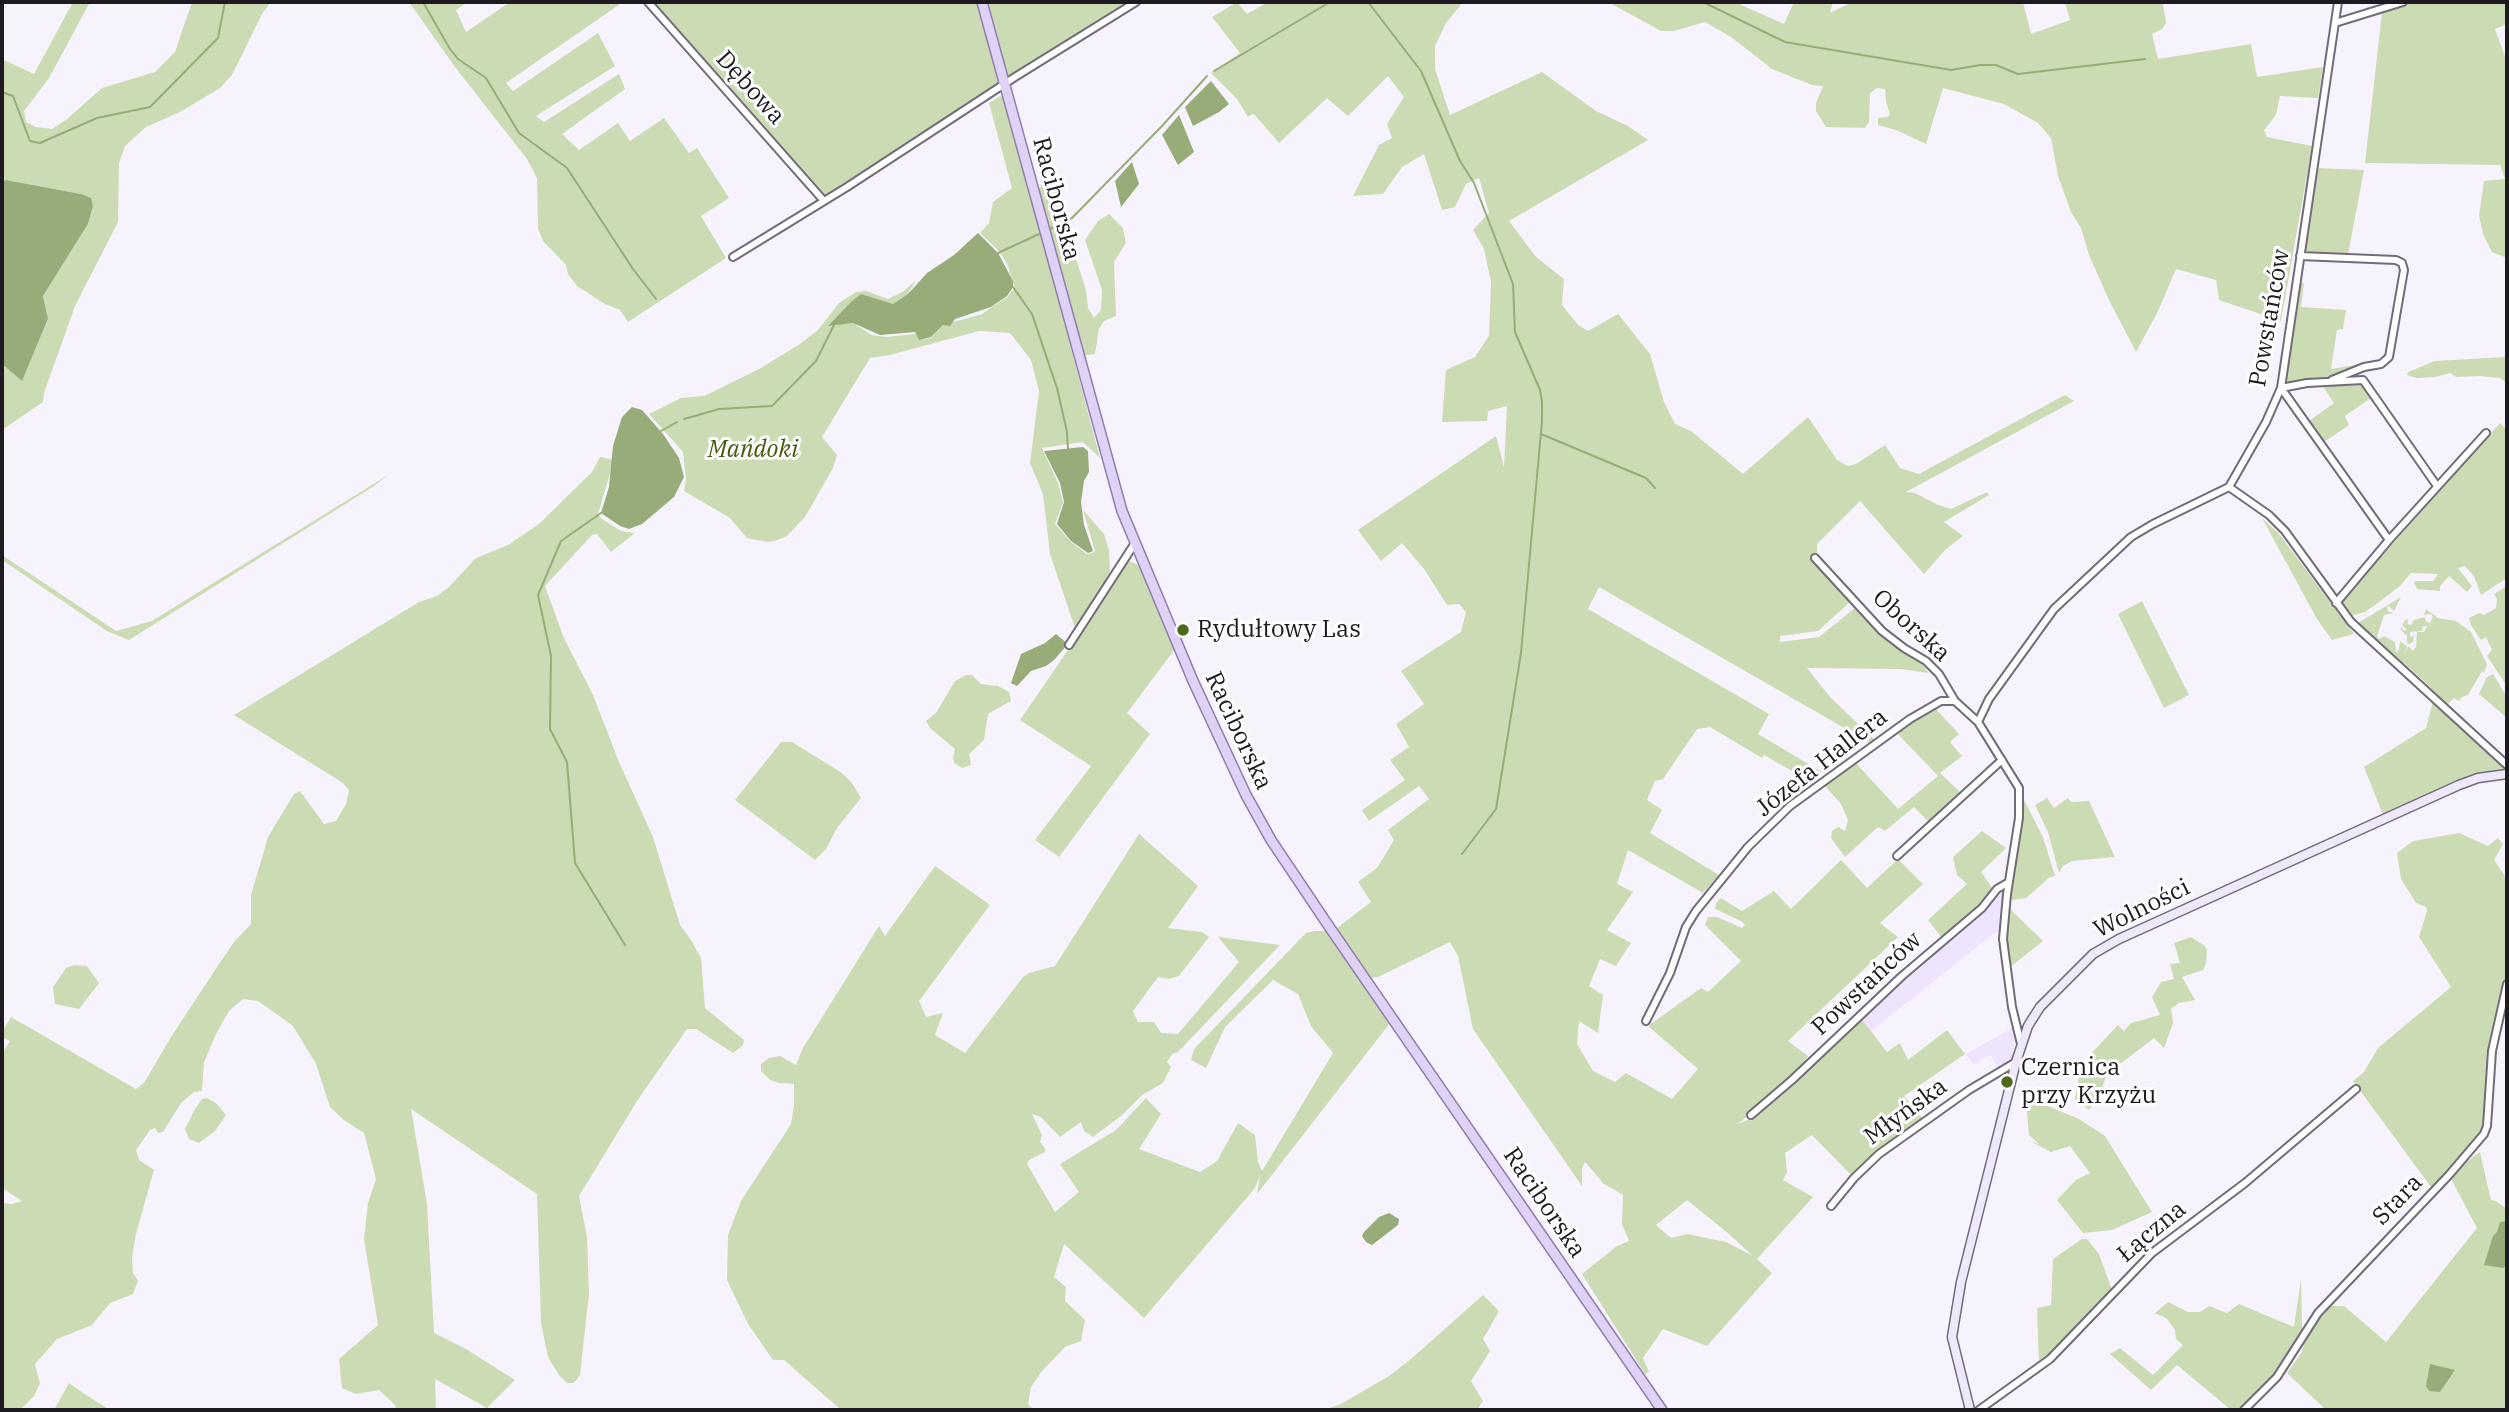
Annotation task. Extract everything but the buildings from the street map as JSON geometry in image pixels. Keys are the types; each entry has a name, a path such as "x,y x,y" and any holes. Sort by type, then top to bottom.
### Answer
{"main road":[{"name":"Raciborska","path":"982,2 1122,511 1193,681 1246,795 1271,840 1662,1410"}],"street":[{"name":"Dębowa","path":"648,2 824,201"},
{"path":"733,257 1136,2"},
{"name":"Powstańców","path":"2229,487 2266,422 2281,388 2338,2"},
{"path":"2334,23 2403,2"},
{"path":"2300,256 2396,260 2402,263 2404,270 2389,357 2381,364 2364,367 2326,382"},
{"path":"2364,367 2363,380 2437,486"},
{"path":"2363,380 2307,383 2281,388 2389,540"},
{"path":"2336,603 2486,433"},
{"path":"2021,1044 2012,1007 2003,939 2019,818 2019,788 1978,722 1990,699 2054,609 2121,544 2142,530 2229,487 2269,515 2285,531 2351,622 2507,765"},
{"path":"1069,645 1135,543"},
{"name":"Oborska","path":"1815,558 1882,631 1939,674 1955,701 1978,722"},
{"name":"Józefa Hallera","path":"1646,1021 1670,973 1686,927 1748,847 1790,806 1910,719 1941,701 1955,701"},
{"path":"1897,856 2002,760"},
{"name":"Wolności","path":"1970,1410 1952,1337 1961,1282 2021,1044 2040,1007 2093,954 2109,945 2459,785 2478,778 2507,774"},
{"name":"Powstańców","path":"1751,1115 1902,976 1982,908 1997,890 2009,882"},
{"path":"1997,890 2007,894"},
{"name":"Stara","path":"2245,1410 2277,1377 2318,1313 2476,1146 2487,1126 2492,1051 2507,984"},
{"name":"Młyńska","path":"1830,1206 1879,1154 1958,1097 2016,1062"},
{"name":"Łączna","path":"1979,1410 2050,1359 2152,1252 2245,1183 2356,1088"}],"shaded area":[{"path":"1211,81 1229,104 1193,126 1185,107"},
{"path":"1179,115 1194,152 1178,165 1162,135"},
{"path":"1132,162 1139,184 1121,207 1115,181"},
{"path":"6,180 81,194 91,198 93,206 88,224 43,296 48,319 22,381 2,364 2,182"},
{"path":"978,233 998,253 1013,281 1013,287 1007,296 991,307 955,319 950,326 943,325 931,337 919,340 915,332 880,335 853,323 828,326 861,294 893,304"},
{"path":"632,407 642,410 663,434 679,458 684,477 674,497 642,524 629,529 601,513 609,487 613,446 622,417"},
{"path":"1083,447 1088,451 1089,472 1084,481 1081,502 1084,525 1093,551 1088,553 1071,541 1057,524 1064,502 1060,483 1044,451"},
{"path":"1056,634 1068,644 1054,660 1031,671 1017,686 1011,683 1021,654 1045,643"},
{"path":"2005,884 2000,916 2001,933 1996,932 1871,1031 1860,1017 1992,904 1997,891"},
{"path":"2012,1028 2012,1061 1999,1070 1990,1054 1973,1065 1966,1054"},
{"path":"1389,1213 1399,1219 1398,1225 1372,1245 1366,1242 1362,1236 1364,1232 1379,1217"},
{"path":"2506,1221 2507,1265 2503,1268 2484,1265 2500,1222"},
{"path":"2430,1364 2455,1370 2440,1392 2429,1391 2426,1386"}],"green space":[{"path":"73,2 90,2 49,78 24,111 26,122 36,127 52,129 102,88 155,72 175,52 192,2 271,2 263,12 232,75 220,88 180,112 146,127 125,146 119,163 118,222 75,306 43,402 2,430 2,364 22,380 48,320 43,296 88,224 93,206 81,194 6,180 2,182 2,59 34,74"},
{"path":"409,2 467,2 456,10 466,32 510,2 623,2 506,83 513,91 598,33 615,66 536,116 544,122 619,74 625,89 562,134 579,150 618,123 630,141 664,118 689,153 697,148 729,198 701,216 726,258 628,322 620,310 577,286 568,274 566,265 543,241 538,228 537,178 527,159 455,67"},
{"path":"653,2 979,2 1002,83 827,198"},
{"path":"988,2 1128,2 1008,76"},
{"path":"1237,2 1247,14 1268,2 1463,2 1446,23 1435,46 1435,69 1450,115 1542,72 1596,111 1628,126 1648,140 1509,221 1536,257 1564,279 1562,305 1578,325 1588,331 1618,314 1650,354 1664,402 1675,424 1691,431 1743,474 1808,417 1837,460 1848,466 1856,464 1885,445 1900,468 1919,474 2065,395 2074,401 1906,492 1915,493 1951,509 1987,492 1989,495 1944,522 1963,536 1945,550 1924,574 1860,501 1817,544 1817,554 1813,559 1851,601 1818,631 1780,636 1780,642 1819,637 1855,608 1890,644 1921,663 1929,673 1901,669 1807,668 1830,697 1876,741 1872,744 1599,587 1588,609 1769,714 1758,734 1822,772 1813,783 1764,755 1762,758 1710,727 1697,729 1663,779 1655,781 1647,800 1662,810 1650,833 1719,875 1703,893 1628,850 1617,884 1633,892 1607,930 1631,943 1616,966 1600,959 1589,986 1603,995 1598,1033 1579,1021 1577,1044 1593,1071 1615,1082 1626,1073 1672,1099 1698,1069 1648,1026 1701,988 1708,992 1741,961 1705,925 1708,917 1717,917 1742,928 1745,925 1715,909 1716,903 1721,898 1742,911 1774,891 1791,909 1841,860 1867,888 1898,859 1923,884 1880,923 1898,937 1788,1041 1808,1056 1797,1073 1738,1124 1757,1116 1860,1017 1887,1052 1900,1043 1908,1060 1947,1030 1965,1054 1904,1096 1923,1119 1883,1146 1852,1176 1812,1135 1785,1153 1787,1172 1783,1180 1813,1197 1757,1259 1772,1273 1707,1346 1663,1329 1643,1358 1649,1372 1645,1374 1582,1274 1617,1246 1629,1241 1622,1224 1623,1195 1604,1184 1585,1162 1582,1169 1582,1186 1473,1029 1458,956 1450,942 1378,977 1365,978 1333,931 1371,902 1358,882 1377,868 1394,840 1388,830 1429,799 1419,786 1369,821 1362,810 1405,780 1390,760 1409,747 1396,724 1424,704 1401,671 1461,632 1466,612 1459,604 1447,605 1424,569 1402,543 1381,561 1358,530 1496,436 1504,467 1507,406 1488,411 1487,421 1442,422 1446,370 1475,357 1489,336 1491,282 1484,249 1473,230 1489,213 1479,178 1466,184 1455,207 1442,210 1424,154 1402,167 1383,194 1353,196 1379,145 1392,138 1387,124 1404,97 1388,76 1348,116 1327,98 1279,143 1255,115 1248,117 1237,99 1211,73 1240,53 1212,17","holes":["1687,1200 1753,1256 1726,1242 1687,1234 1671,1238 1656,1225"]},
{"path":"1608,2 1741,2 1741,5 1784,24 1794,2 1833,2 1830,13 1852,2 2023,2 2031,34 2070,20 2065,2 2170,2 2163,4 2166,23 2162,29 2152,34 2158,59 2251,44 2257,77 2323,67 2318,98 2280,96 2276,115 2264,130 2267,137 2312,146 2281,321 2219,300 2216,280 2176,269 2136,352 2109,300 2089,255 2081,228 2071,212 2058,176 2051,138 2038,123 2004,104 1943,88 1926,144 1878,125 1878,118 1888,117 1890,114 1885,89 1877,88 1870,93 1869,122 1865,128 1826,127 1816,111 1816,103 1823,86 1812,85 1772,69 1731,37 1705,22 1674,31 1661,31"},
{"path":"2403,2 2507,2 2507,24 2495,29 2507,62 2507,258 2492,252 2483,234 2479,215 2484,181 2505,179 2500,165 2365,163 2382,13 2366,15"},
{"name":"Mańdoki","path":"1000,96 1005,98 1100,458 1083,442 1042,448 1058,483 1063,502 1055,524 1071,542 1087,554 1093,553 1095,551 1083,510 1104,534 1109,550 1110,572 1076,631 1050,554 1043,494 1030,463 1039,391 1031,360 1010,333 979,331 870,358 822,437 837,455 833,468 805,517 787,536 775,541 747,538 730,518 684,491 686,479 683,452 649,414 681,398 704,396 759,369 818,330 839,303 856,292 866,291 888,299 904,291 916,280 908,294 893,304 861,295 829,325 853,323 872,335 886,337 916,334 919,340 931,338 943,325 982,314 1007,297 1015,288 1008,266 1000,252 980,233 989,223 993,202 1012,188 989,103"},
{"path":"2317,168 2364,170 2348,255 2303,254"},
{"path":"1052,178 1060,185 1069,237 1086,290 1088,308 1094,318 1101,310 1102,290 1085,240 1098,221 1109,214 1123,228 1126,243 1114,262 1116,316 1104,321 1099,329 1095,354 1079,356 1035,197 1044,180"},
{"path":"2299,283 2304,283 2301,307 2346,310 2343,329 2337,330 2331,369 2356,365 2355,368 2326,379 2284,384"},
{"path":"2507,357 2507,383 2500,378 2456,377 2450,373 2417,378 2407,375 2408,372 2435,361"},
{"path":"2360,383 2371,398 2345,416 2349,425 2324,442 2309,421 2334,403 2322,385"},
{"path":"2500,423 2507,430 2507,578 2481,595 2474,576 2465,566 2458,568 2472,586 2467,592 2449,576 2440,586 2440,591 2417,589 2415,581 2433,581 2438,574 2411,573 2400,586 2365,612 2350,616 2341,604 2342,601"},
{"path":"600,457 614,460 598,514 621,531 635,533 611,552 597,534 592,535 545,586 563,636 593,695 619,762 653,837 680,925 701,958 705,1008 744,1040 743,1045 733,1053 696,1029 687,1029 637,1101 579,1196 587,1237 589,1294 580,1375 574,1383 567,1383 548,1357 541,1323 537,1194 411,1109 427,1204 434,1333 466,1349 515,1380 487,1408 435,1379 436,1410 396,1410 395,1405 379,1390 356,1394 342,1388 339,1359 378,1325 364,1239 368,1203 376,1179 364,1133 330,1107 316,1064 293,1026 258,1001 243,999 229,1011 216,1034 204,1062 202,1091 194,1092 181,1103 163,1132 158,1133 155,1128 150,1130 136,1150 139,1160 154,1170 136,1234 132,1258 133,1273 138,1281 133,1294 110,1303 92,1325 57,1339 35,1364 40,1383 34,1396 20,1410 2,1410 2,1203 22,1201 2,1188 2,1054 10,1041 2,1037 2,1032 11,1017 136,1089 144,1083 219,964 251,924 251,895 268,837 294,794 300,791 324,824 336,821 346,804 349,790 343,783 234,715 419,602 437,596 476,558 508,545 539,524 592,472"},
{"path":"388,475 129,640 107,631 2,560 2,555 116,631 152,621"},
{"path":"2262,518 2280,535 2354,634 2332,640 2317,619"},
{"path":"1129,561 1139,565 1175,649 1127,713 1150,734 1059,857 1035,840 1091,766 1020,720"},
{"path":"2507,586 2507,686 2487,656 2492,650 2486,637 2481,640 2469,618 2479,613 2484,615 2496,608 2497,599 2494,594"},
{"path":"2401,597 2394,611 2387,607 2388,611 2394,613 2384,615 2377,636 2379,639 2384,636 2395,642 2396,652 2399,650 2400,641 2407,646 2405,655 2408,646 2413,651 2416,647 2417,632 2424,632 2427,626 2423,626 2422,631 2410,632 2410,637 2414,636 2413,642 2409,644 2407,636 2400,629 2401,627 2404,631 2407,630 2402,625 2407,618 2408,624 2411,625 2414,620 2425,617 2426,622 2429,622 2428,626 2433,617 2431,614 2424,615 2426,609 2438,618 2456,621 2471,632 2487,664 2484,673 2482,671 2468,695 2459,701 2454,698 2448,704 2470,725 2468,728 2423,680 2392,656 2358,623"},
{"path":"2142,601 2189,695 2164,708 2118,614"},
{"path":"2493,674 2507,697 2507,718 2479,694 2487,677"},
{"path":"972,675 981,684 998,686 1009,692 1011,701 988,714 984,740 969,754 971,765 962,768 954,763 955,749 930,728 926,721 936,713 955,681"},
{"path":"2433,701 2503,765 2503,769 2383,815 2364,767 2426,728"},
{"path":"1935,708 1959,734 1950,742 1962,756 1940,773 1961,793 1930,823 1914,807 1885,831 1878,827 1845,857 1831,838 1832,831 1838,827 1845,831 1848,820 1841,804 1824,785 1855,762 1898,809 1938,776 1896,732"},
{"path":"781,742 792,742 842,773 861,798 837,828 826,849 815,860 735,800"},
{"path":"2023,798 2043,837 2055,876 2050,877 2026,898 2011,900"},
{"path":"2047,798 2054,808 2068,798 2071,802 2089,801 2115,857 2072,861 2063,866 2059,873 2048,832 2035,805"},
{"path":"1982,831 2006,848 1981,872 1993,889 1981,906 1942,938 1928,920 1967,884 1957,875 1953,857"},
{"path":"2459,833 2488,846 2498,838 2503,844 2494,860 2506,880 2507,970 2490,1044 2484,1125 2473,1148 2431,1187 2353,1081 2364,1072 2378,1048 2451,987 2419,937 2426,907 2416,903 2401,879 2397,853 2413,841"},
{"path":"1139,834 1198,886 1168,928 1202,932 1209,937 1179,976 1169,979 1158,977 1133,1011 1138,1022 1154,1022 1161,1033 1178,1034 1239,962 1218,937 1280,945 1178,1052 1172,1054 1167,1062 1171,1067 1163,1083 1142,1095 1121,1116 1093,1137 1084,1131 1081,1122 1060,1137 1041,1117 1032,1114 1042,1135 1040,1142 1045,1152 1029,1160 1027,1164 1055,1212 1079,1192 1060,1164 1116,1130 1146,1098 1161,1114 1139,1149 1200,1172 1217,1161 1238,1123 1255,1135 1258,1162 1262,1171 1333,1053 1311,1026 1298,994 1273,980 1225,1027 1206,1068 1191,1060 1194,1049 1306,933 1326,931 1390,1023 1257,1194 1260,1176 1255,1188 1144,1318 1064,1244 1054,1277 1066,1287 1065,1301 1085,1320 1081,1341 1065,1347 1031,1387 1028,1404 1033,1410 841,1410 784,1360 773,1360 748,1324 727,1280 728,1235 741,1201 791,1124 794,1105 794,1084 770,1080 761,1071 761,1064 769,1058 780,1056 796,1065 803,1048 879,926 885,936 935,866 990,905 919,1001 926,1017 943,1013 935,1035 965,1053 1023,977 1055,966"},
{"path":"2009,901 2010,909 2043,941 2009,968 2006,939"},
{"path":"2191,937 2207,950 2203,970 2182,977 2195,1000 2179,1003 2171,1009 2173,1023 2164,1048 2154,1038 2107,1074 2099,1096 2089,1110 2075,1099 2081,1064 2088,1060 2118,1025 2124,1031 2131,1023 2160,1015 2152,997 2161,982 2174,979 2170,964 2180,963 2174,943"},
{"path":"74,965 87,966 99,983 79,1009 55,1004 53,987 66,968"},
{"path":"207,1098 216,1103 226,1115 215,1131 199,1143 189,1139 185,1129 202,1099"},
{"path":"2026,1100 2079,1119 2105,1136 2152,1212 2112,1230 2083,1233 2057,1200 2076,1180 2090,1173 2070,1146 2051,1152 2030,1141 2039,1144 2029,1135"},
{"path":"2480,1152 2491,1200 2507,1209 2507,1410 2326,1410 2287,1373 2302,1352 2314,1325 2331,1306 2344,1306 2386,1342 2477,1228 2449,1175"},
{"path":"2082,1239 2087,1239 2099,1254 2112,1290 2053,1353 2039,1363 2037,1308 2051,1305 2053,1259"},
{"path":"2301,1278 2302,1330 2287,1360 2241,1410 2231,1410 2177,1365 2151,1390 2110,1354 2120,1348 2153,1375 2183,1345 2176,1339 2175,1330 2166,1318 2155,1313 2168,1302 2188,1312 2200,1312 2209,1306 2227,1313 2239,1304 2294,1327"},
{"path":"1483,1295 1499,1311 1483,1339 1490,1351 1471,1381 1483,1401 1477,1410 1324,1410 1341,1404 1389,1376"},
{"path":"69,1383 83,1393 110,1410 54,1410"}],"waterway":[{"path":"2,92 13,96 30,141 40,143 97,118 150,107 218,38 225,2"},
{"path":"423,2 450,49 458,59 486,78 519,133 567,168 633,269 656,299"},
{"path":"1214,71 1330,2"},
{"path":"1368,2 1421,71 1460,161 1474,183 1513,284 1515,332 1540,390 1542,402 1521,653 1496,809 1462,854"},
{"path":"1703,2 1785,42 1951,70 1996,65 2018,74 2145,59"},
{"path":"1050,229 1072,218 1207,76"},
{"path":"998,253 1039,234"},
{"path":"1013,287 1032,314 1057,388 1068,449"},
{"path":"684,419 719,409 772,406 816,361 834,325"},
{"path":"661,431 677,422"},
{"path":"1541,434 1646,478 1655,488"},
{"path":"601,513 561,541 538,595 551,656 550,729 567,762 575,863 625,945"}],"place":[{"name":"Rydułtowy Las","path":"1183,630"},
{"name":"Czernica przy Krzyżu","path":"2007,1082"}]}
